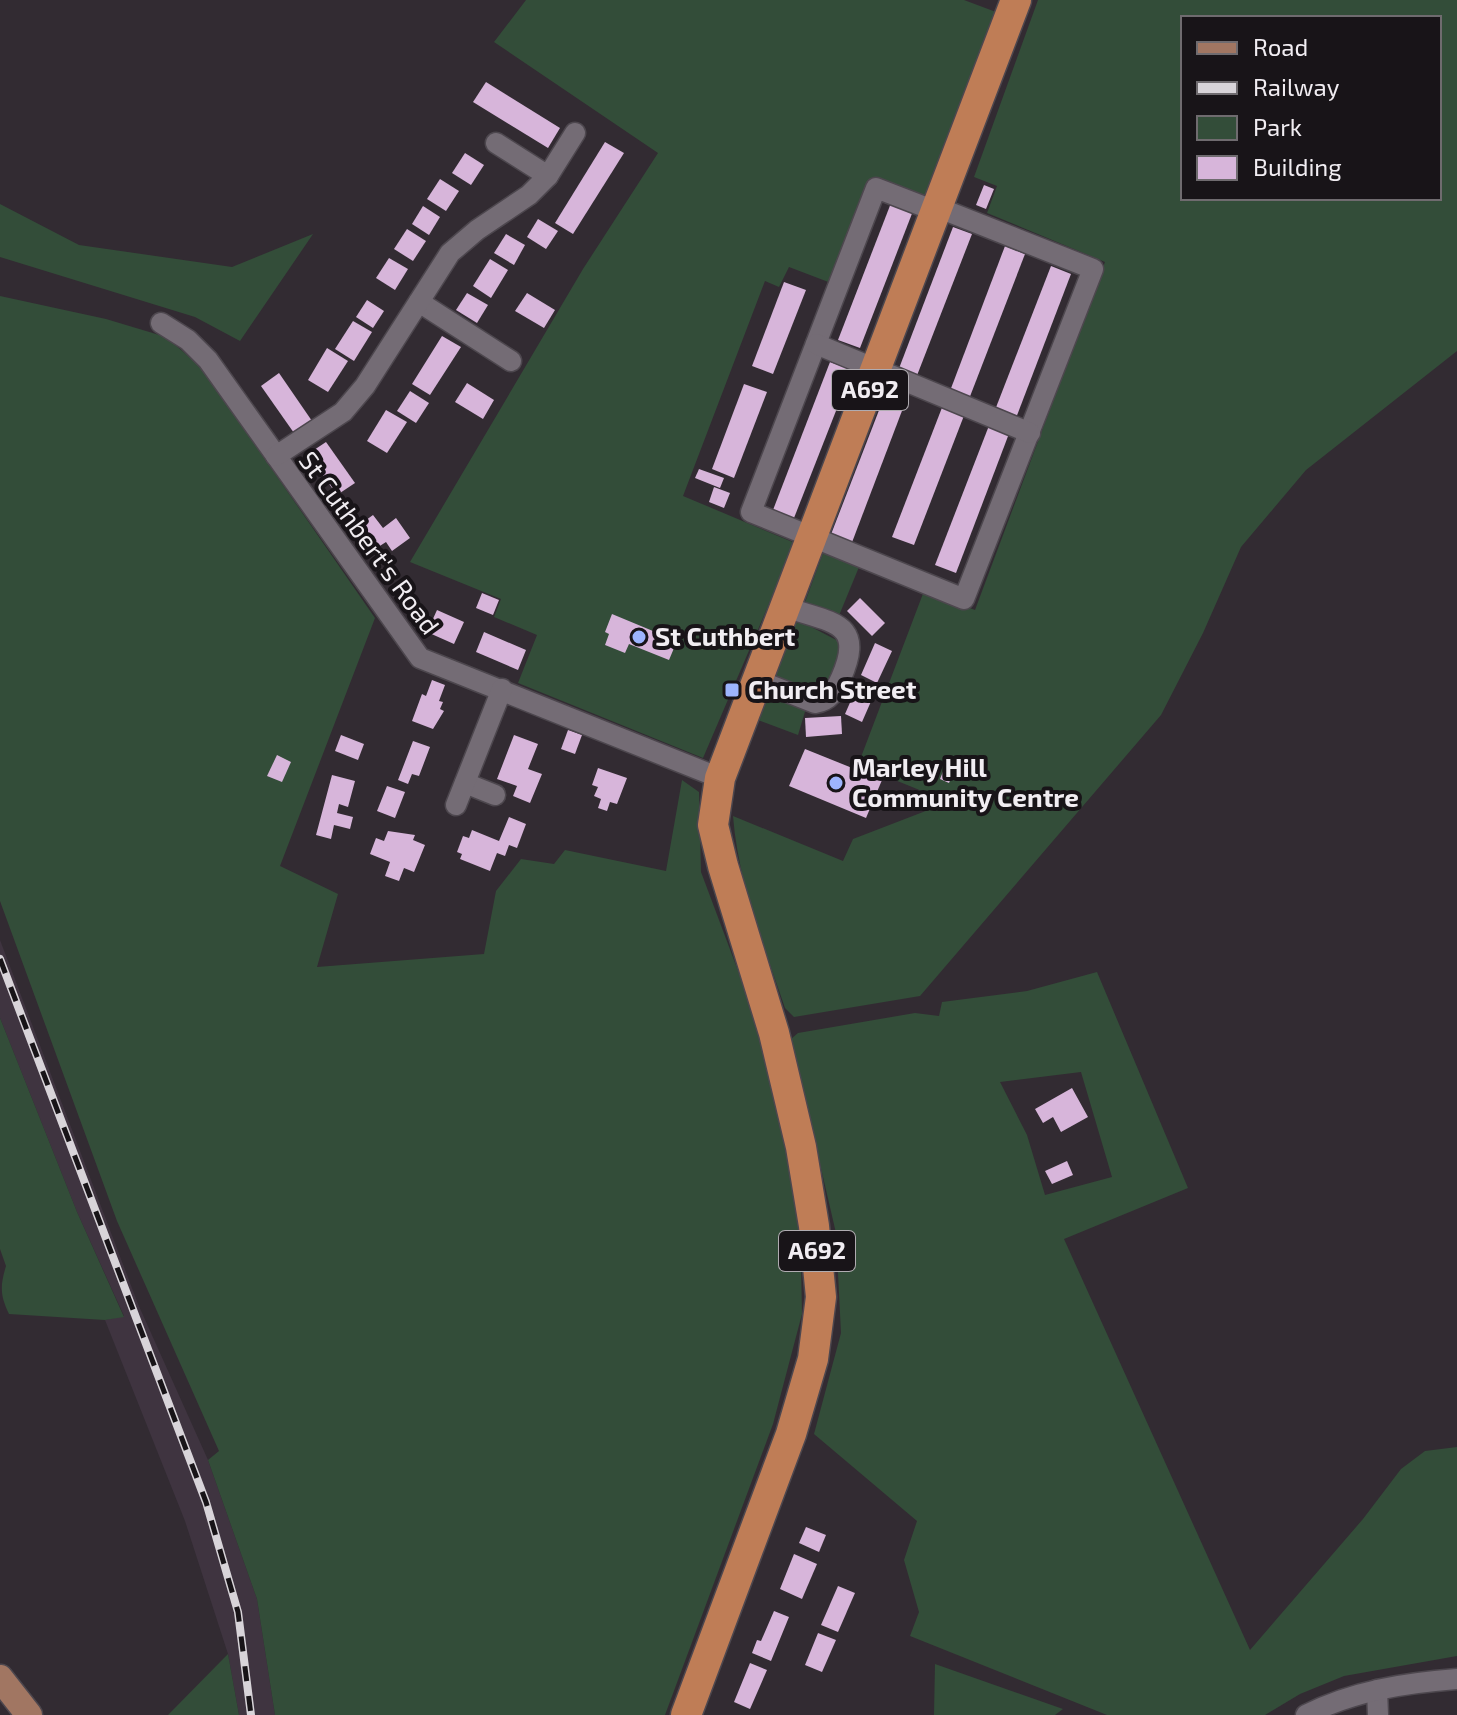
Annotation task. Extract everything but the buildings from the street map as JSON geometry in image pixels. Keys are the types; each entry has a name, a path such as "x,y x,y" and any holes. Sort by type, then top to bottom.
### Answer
{"highway":[{"name":"A692","path":"686,1715 791,1434 813,1359 821,1297 814,1226 797,1133 774,1033 713,825 720,778 1016,0"}],"main road":[{"path":"0,1678 29,1715"}],"street":[{"path":"276,456 343,412 365,386 450,253 477,230 529,195 548,176 575,133"},
{"path":"496,143 548,176"},
{"path":"876,188 1093,269 964,599 751,512 816,344 876,188"},
{"path":"419,302 511,361"},
{"name":"St Cuthbert's Road","path":"161,323 188,340 208,360 420,658 720,778"},
{"path":"816,344 1030,433"},
{"path":"757,680 815,703 824,702 834,693 852,651 851,640 841,627 785,607"},
{"path":"456,805 502,689"},
{"path":"465,783 495,795"},
{"path":"1306,1715 1357,1694 1457,1679"},
{"path":"1377,1690 1378,1715"}],"shaded area":[{"path":"0,940 138,1304 208,1460 257,1599 275,1715 239,1715 228,1654 185,1521 105,1320 124,1316 77,1212 0,1018"}],"green space":[{"path":"526,0 964,0 996,12 926,199 873,177 831,283 789,267 779,287 765,281 683,496 795,543 703,758 518,683 537,635 494,617 501,599 410,562 583,269 658,153 494,42"},
{"path":"1038,0 1457,0 1457,351 1306,470 1241,547 1203,633 1161,715 920,996 794,1017 785,1008 753,914 740,865 733,816 843,861 853,839 949,802 858,765 924,591 975,610 1105,262 987,213 997,186 974,177"},
{"path":"0,204 79,245 232,267 313,234 240,341 195,317 0,257"},
{"path":"0,296 106,319 166,337 202,368 375,618 280,866 338,894 317,967 484,954 496,891 521,859 554,864 565,850 666,871 682,780 699,792 701,872 749,1000 782,1124 800,1213 802,1314 773,1424 665,1715 275,1715 257,1599 208,1460 219,1451 117,1221 0,901"},
{"path":"823,553 859,567 838,618 804,605"},
{"path":"796,619 844,644 833,681 816,695 773,677"},
{"path":"765,690 807,705 798,735 755,719"},
{"path":"1097,972 1188,1188 1064,1239 1250,1650 1363,1519 1401,1469 1425,1451 1457,1447 1457,1656 1344,1676 1300,1694 1265,1715 1107,1715 910,1636 919,1612 904,1560 917,1521 814,1434 841,1333 836,1233 791,1039 798,1033 915,1013 939,1016 942,1002 1027,991","holes":["1081,1072 1112,1177 1045,1195 1027,1135 1000,1082"]},
{"path":"0,1018 77,1212 124,1317 105,1320 9,1314 6,1307 2,1290 6,1266 0,1249"},
{"path":"228,1654 239,1715 168,1715"},
{"path":"935,1664 1063,1709 1055,1715 934,1715"}],"railway":[{"path":"0,959 206,1502 238,1612 251,1715"}],"place":[{"name":"St Cuthbert","path":"639,637"},
{"name":"Church Street","path":"732,690"},
{"name":"Marley Hill Community Centre","path":"836,783"}]}
